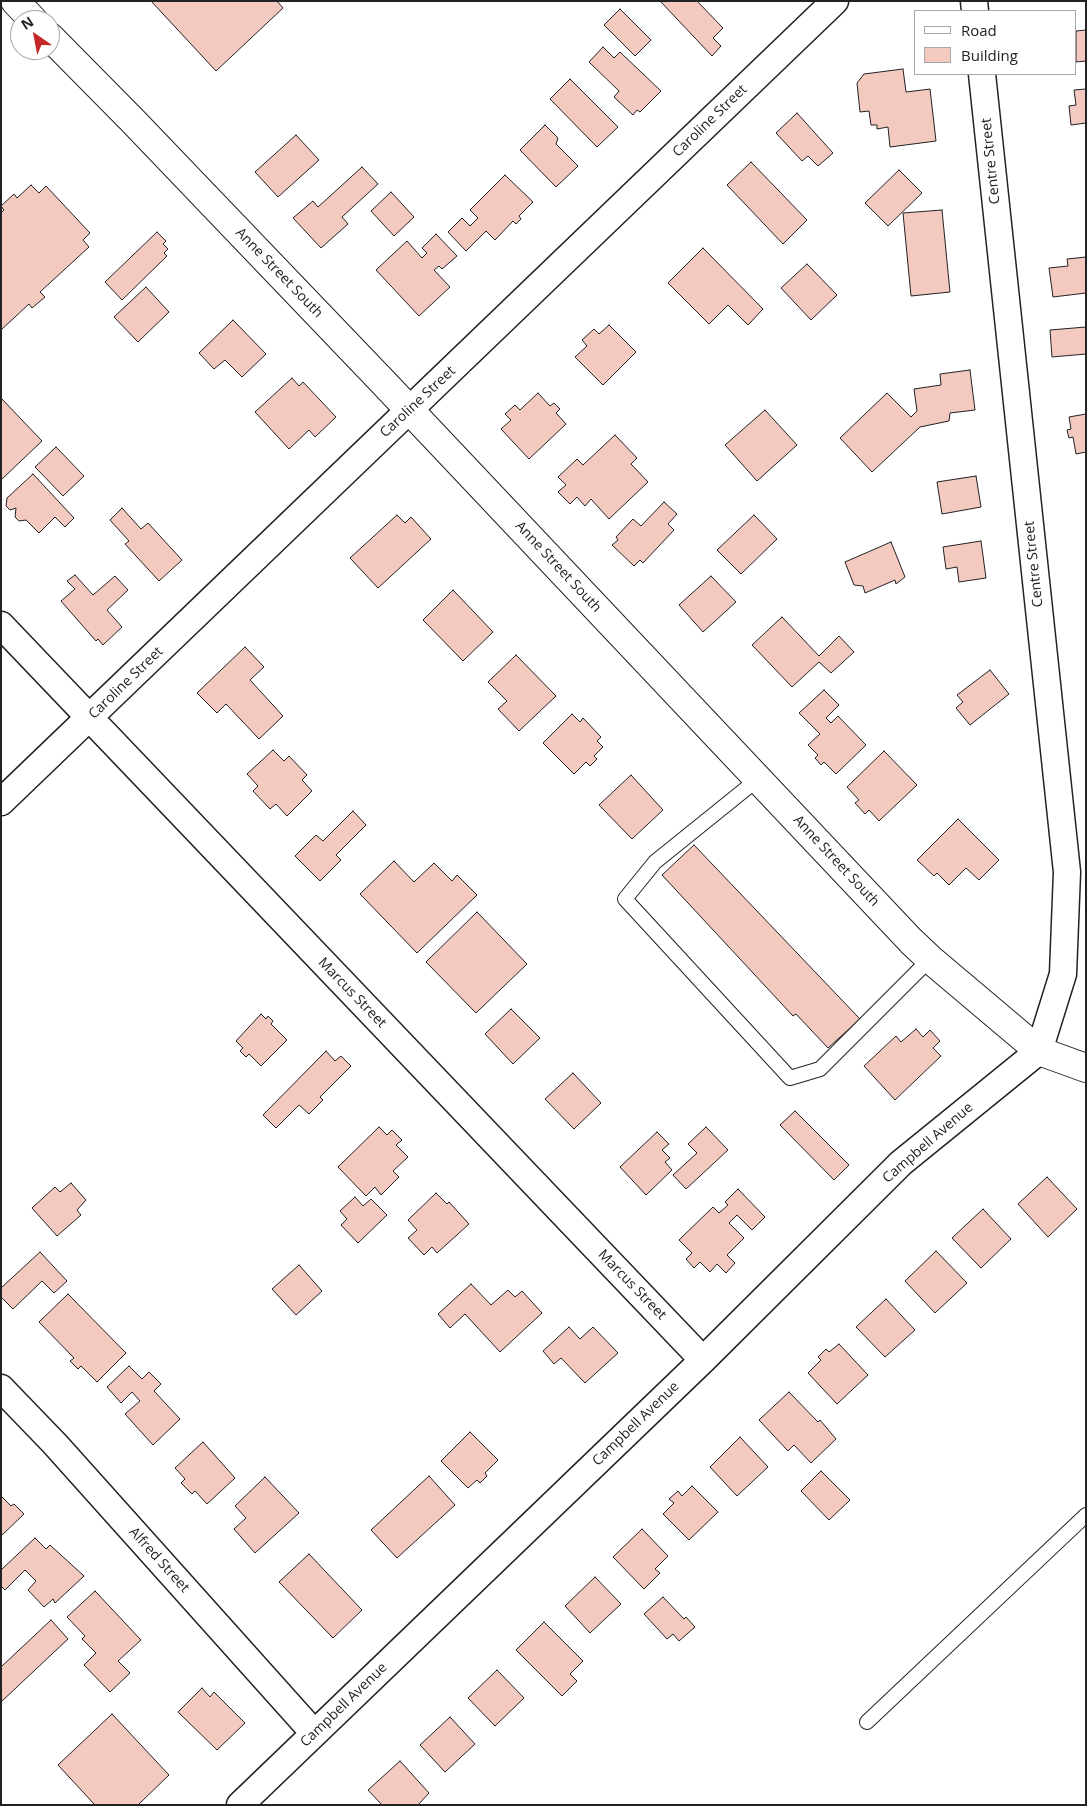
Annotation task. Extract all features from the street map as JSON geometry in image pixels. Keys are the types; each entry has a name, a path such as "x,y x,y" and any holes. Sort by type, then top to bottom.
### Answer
{"street":[{"name":"Caroline Street","path":"1,802 835,1"},
{"name":"Anne Street South","path":"60,47 410,410 930,959 1039,1051 1086,1068"},
{"name":"Centre Street","path":"982,75 1066,872 1063,974 1039,1051"},
{"name":"Marcus Street","path":"1,625 703,1360"},
{"name":"Campbell Avenue","path":"240,1805 703,1360 901,1163 1039,1051"},
{"name":"Alfred Street","path":"1,1388 55,1444 314,1733"}],"lane":[{"path":"758,779 654,862 626,899 790,1078 820,1069 930,959"},
{"path":"867,1722 1086,1515"}],"building":[{"path":"151,1 277,1 283,8 216,71"},
{"path":"660,1 697,1 723,28 713,38 721,46 712,56"},
{"path":"620,9 651,40 635,56 604,25"},
{"path":"1086,30 1086,61 1077,62 1077,31"},
{"path":"603,47 614,58 620,52 661,91 640,112 637,110 633,115 614,97 619,91 589,62"},
{"path":"903,69 906,92 930,89 936,141 890,147 888,127 877,129 877,125 871,125 869,111 860,112 857,83 864,74"},
{"path":"570,79 618,127 597,147 550,99"},
{"path":"1086,89 1086,123 1071,125 1069,106 1076,105 1074,90"},
{"path":"797,113 833,153 818,166 808,156 802,161 776,133"},
{"path":"545,125 558,138 556,144 578,166 556,187 520,150"},
{"path":"296,135 319,160 278,197 255,172"},
{"path":"751,162 807,220 783,244 727,185"},
{"path":"362,167 378,184 342,217 348,224 321,248 293,218 313,201 318,207"},
{"path":"899,170 922,193 888,226 865,203"},
{"path":"505,175 533,202 519,216 521,219 516,224 513,221 495,240 486,231 466,251 448,232 462,218 470,226 478,218 470,210"},
{"path":"31,185 39,193 46,186 90,233 83,240 89,247 40,292 45,297 32,308 29,304 1,330 1,213 4,210 1,206 14,194 17,198"},
{"path":"391,192 414,217 394,236 371,211"},
{"path":"942,210 950,292 911,296 903,213"},
{"path":"157,232 166,241 163,244 168,249 164,253 167,256 122,300 105,282"},
{"path":"436,234 457,256 442,269 439,266 434,270 450,287 419,316 376,270 407,241 422,258 427,253 422,248"},
{"path":"703,248 763,309 748,325 728,305 709,324 668,283"},
{"path":"1086,257 1086,293 1053,297 1049,268 1068,266 1067,259"},
{"path":"807,264 837,295 811,320 781,288"},
{"path":"146,287 169,312 138,342 114,317"},
{"path":"233,320 266,354 242,377 225,360 214,369 199,353"},
{"path":"609,325 636,352 603,385 575,357 587,346 582,340 594,329 599,334"},
{"path":"1086,327 1086,354 1052,357 1050,330"},
{"path":"970,370 975,410 950,413 949,421 920,427 872,472 840,438 887,393 911,417 917,411 914,389 941,385 940,374"},
{"path":"292,378 299,386 303,382 336,417 315,437 309,430 289,449 255,412"},
{"path":"538,393 550,406 554,403 560,409 556,413 566,424 529,459 501,429 511,420 505,414 515,405 520,410"},
{"path":"1,398 42,441 1,480"},
{"path":"765,410 797,445 757,481 725,445"},
{"path":"1086,414 1086,452 1076,454 1073,437 1069,438 1067,430 1071,429 1069,417"},
{"path":"615,435 637,458 631,464 648,482 609,519 591,499 585,506 577,497 570,504 558,492 566,485 558,477 577,459 583,465"},
{"path":"56,447 84,476 63,496 35,467"},
{"path":"33,474 74,518 65,527 55,517 39,533 26,520 19,521 15,517 16,508 10,510 6,506 7,498"},
{"path":"976,476 981,507 942,514 937,482"},
{"path":"664,502 677,514 668,524 674,530 643,563 640,560 634,566 612,545 618,540 616,537 633,519 641,526"},
{"path":"122,508 141,529 148,523 182,560 159,581 125,544 129,541 110,520"},
{"path":"397,515 405,523 411,517 431,539 378,588 350,558"},
{"path":"754,515 777,539 741,574 717,550"},
{"path":"981,541 986,578 959,582 957,567 946,569 943,547"},
{"path":"891,542 905,577 896,584 895,580 865,593 863,586 854,585 845,562"},
{"path":"75,575 93,595 115,576 128,590 107,610 122,627 103,645 98,639 96,641 61,601 75,589 67,581"},
{"path":"711,576 736,602 703,632 679,605"},
{"path":"453,590 493,632 463,661 423,620"},
{"path":"782,617 819,656 839,636 854,652 831,673 819,662 792,687 752,645"},
{"path":"245,647 264,667 250,680 283,716 259,739 226,704 217,713 197,693"},
{"path":"516,655 556,696 519,731 498,709 507,701 488,682"},
{"path":"990,670 1009,694 970,725 956,708 963,702 957,695"},
{"path":"824,690 839,705 826,718 831,723 838,716 866,745 836,774 824,762 821,765 815,758 818,755 808,745 820,734 799,713"},
{"path":"572,714 580,722 583,718 601,737 597,741 603,747 594,756 597,759 590,766 586,762 574,774 543,743"},
{"path":"273,750 284,761 289,756 307,775 302,780 312,791 287,816 276,804 270,809 253,791 258,786 247,774"},
{"path":"884,751 917,785 879,821 869,810 865,814 855,803 859,800 847,787"},
{"path":"631,775 663,810 632,839 599,805"},
{"path":"353,811 366,825 336,855 341,860 320,881 295,856 316,835 323,841"},
{"path":"958,819 999,860 979,880 966,868 949,885 937,873 934,876 917,860"},
{"path":"694,845 860,1019 828,1048 796,1014 793,1016 662,875"},
{"path":"394,861 414,882 434,863 452,881 457,875 477,895 417,953 360,894"},
{"path":"477,912 527,964 476,1013 426,962"},
{"path":"511,1009 540,1038 513,1064 485,1034"},
{"path":"261,1014 266,1019 268,1016 273,1021 271,1024 287,1040 261,1066 249,1054 246,1057 240,1051 243,1048 236,1041"},
{"path":"916,1029 923,1037 930,1030 940,1041 933,1048 941,1056 895,1100 864,1066 896,1036 901,1042"},
{"path":"326,1051 335,1061 341,1056 351,1066 320,1097 323,1100 309,1114 299,1105 276,1128 263,1115"},
{"path":"573,1073 601,1103 574,1129 545,1099"},
{"path":"795,1111 849,1165 834,1180 780,1125"},
{"path":"379,1127 387,1135 392,1130 402,1140 396,1145 408,1157 393,1171 399,1177 381,1195 375,1187 366,1196 338,1167"},
{"path":"706,1127 728,1150 686,1189 673,1175 697,1153 688,1144"},
{"path":"657,1132 669,1144 662,1150 670,1158 665,1162 672,1170 646,1195 620,1167"},
{"path":"1047,1177 1077,1209 1048,1237 1018,1204"},
{"path":"71,1183 86,1200 77,1210 81,1215 57,1236 32,1208 55,1187 60,1192"},
{"path":"738,1189 765,1217 752,1230 737,1215 729,1223 744,1238 727,1255 735,1263 726,1273 717,1264 710,1272 700,1262 694,1268 686,1259 692,1253 679,1240 713,1207 719,1213 728,1205 725,1202"},
{"path":"436,1193 447,1204 449,1202 469,1224 437,1253 432,1247 424,1255 408,1238 417,1230 408,1220"},
{"path":"355,1197 363,1206 371,1199 387,1215 358,1243 341,1225 347,1219 340,1211"},
{"path":"983,1209 1011,1239 981,1268 952,1238"},
{"path":"936,1251 967,1283 935,1313 905,1281"},
{"path":"40,1252 67,1281 54,1293 42,1281 13,1309 1,1297 1,1288"},
{"path":"299,1265 322,1291 296,1315 272,1289"},
{"path":"471,1284 491,1305 508,1290 515,1297 522,1291 542,1313 500,1352 465,1314 450,1328 438,1314"},
{"path":"68,1294 126,1353 97,1382 81,1366 78,1369 70,1361 74,1358 39,1322"},
{"path":"886,1299 915,1330 885,1357 856,1327"},
{"path":"569,1327 580,1339 593,1327 618,1353 585,1383 561,1358 554,1364 543,1351"},
{"path":"839,1344 868,1375 837,1404 808,1373 821,1360 818,1357 826,1349 829,1352"},
{"path":"129,1366 142,1379 149,1372 161,1384 154,1391 180,1419 153,1445 125,1414 140,1401 132,1392 121,1403 107,1387"},
{"path":"789,1392 818,1422 820,1420 836,1439 811,1463 794,1445 788,1451 759,1420"},
{"path":"470,1432 498,1460 485,1473 487,1476 480,1483 477,1480 468,1488 441,1461"},
{"path":"740,1437 768,1467 737,1496 710,1467"},
{"path":"203,1442 235,1478 207,1504 195,1491 192,1494 181,1483 185,1479 175,1468"},
{"path":"821,1471 850,1500 829,1520 801,1491"},
{"path":"429,1476 455,1505 397,1558 371,1530"},
{"path":"265,1477 299,1513 255,1553 234,1529 246,1518 235,1506"},
{"path":"692,1486 718,1512 689,1540 663,1514 674,1503 669,1499 678,1491 682,1496"},
{"path":"1,1496 11,1506 14,1504 24,1514 1,1536"},
{"path":"642,1529 668,1556 655,1569 660,1573 644,1589 613,1557"},
{"path":"35,1538 46,1549 50,1545 84,1576 55,1603 53,1599 44,1607 28,1590 36,1581 25,1570 5,1590 1,1586 1,1570"},
{"path":"309,1554 362,1610 333,1638 279,1582"},
{"path":"595,1577 621,1604 590,1633 565,1606"},
{"path":"95,1591 141,1640 118,1661 130,1673 110,1692 84,1665 96,1653 82,1639 85,1636 67,1617"},
{"path":"663,1597 684,1619 686,1617 695,1627 679,1641 673,1634 667,1639 644,1614"},
{"path":"51,1620 68,1639 1,1702 1,1667"},
{"path":"544,1622 583,1661 570,1674 577,1681 562,1696 516,1650"},
{"path":"497,1670 524,1698 495,1726 468,1698"},
{"path":"202,1688 210,1697 214,1692 245,1723 217,1750 178,1712"},
{"path":"112,1714 169,1775 138,1805 95,1805 58,1765"},
{"path":"450,1717 475,1744 445,1772 420,1745"},
{"path":"400,1761 429,1793 418,1805 382,1805 368,1790"}]}
